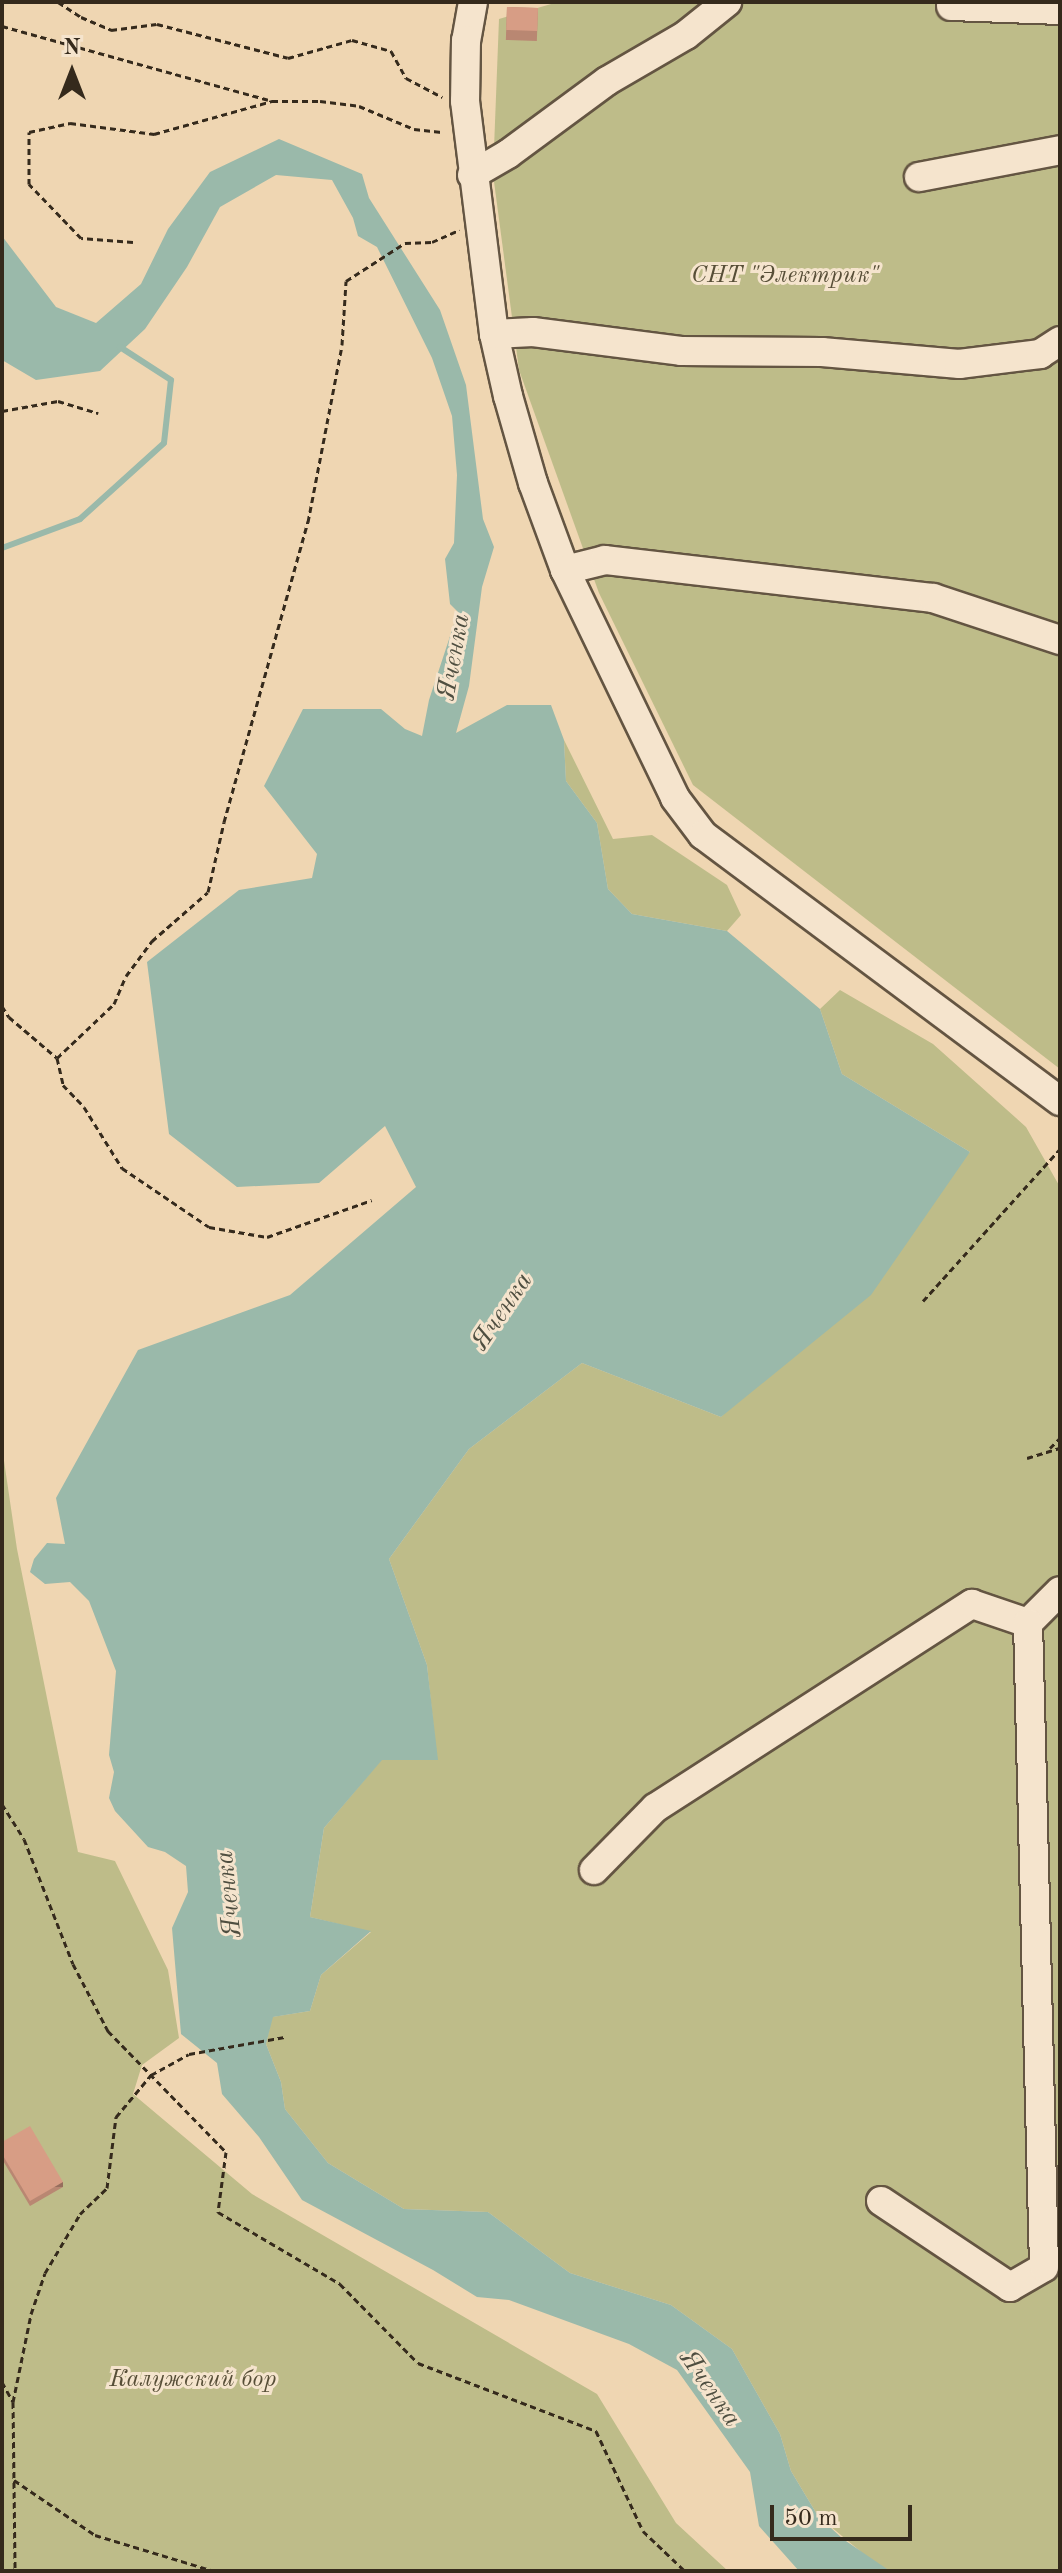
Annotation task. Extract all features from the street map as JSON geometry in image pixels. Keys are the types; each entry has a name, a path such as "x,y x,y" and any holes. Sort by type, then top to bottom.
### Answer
{"street":[{"path":"473,2 466,40 465,101 494,334 533,483 565,570 675,798 703,835 1060,1101"},
{"path":"472,175 508,154 607,81 686,35 727,2"},
{"path":"951,6 1060,10"},
{"path":"919,177 1060,150"},
{"path":"494,334 533,332 681,351 822,352 959,364 1040,354 1060,341"},
{"path":"565,570 605,560 933,598 1060,640"},
{"path":"881,2201 1010,2287 1044,2267 1028,1623 1060,1591"},
{"path":"594,1870 655,1808 972,1604 1028,1623"}],"path":[{"path":"58,2 81,17 111,30 157,24 288,58 352,40 391,51 406,78 435,95 465,101"},
{"path":"2,26 272,101 320,101 359,106 414,129 468,134"},
{"path":"133,242 81,238 29,184 29,132 70,123 154,134 272,101"},
{"path":"57,1058 114,1004 126,976 152,941 208,892 224,822 308,522 342,345 346,281 405,243 432,242 479,218"},
{"path":"2,411 58,401 98,413"},
{"path":"2,1006 9,1017 57,1058 63,1085 84,1107 122,1168 209,1227 267,1237 372,1200"},
{"path":"923,1301 1060,1149"},
{"path":"1027,1458 1050,1448 1060,1438"},
{"path":"1050,1448 1060,1448"},
{"path":"2,1804 24,1839 73,1964 108,2031 226,2152 218,2212 340,2284 418,2363 596,2431 643,2531 685,2571"},
{"path":"15,2571 13,2402 31,2314 45,2273 80,2214 107,2188 116,2117 151,2075 189,2054 284,2037"},
{"path":"2,2382 13,2402"},
{"path":"14,2480 95,2535 214,2571"}],"green space":[{"name":"СНТ \"Электрик\"","path":"558,2 1060,2 1060,1069 693,785 599,593 519,370 493,174 499,19"},
{"path":"564,740 613,839 652,835 727,885 741,915 727,931 632,914 608,889 597,823 566,781"},
{"path":"840,990 933,1044 1026,1127 1060,1187 1060,2571 890,2571 872,2561 818,2516 791,2471 780,2434 732,2349 671,2305 570,2273 488,2212 404,2209 328,2163 285,2109 281,2082 266,2044 272,2017 310,2011 321,1975 371,1932 310,1917 324,1828 382,1759 437,1760 427,1665 389,1559 469,1449 582,1363 721,1417 970,1152 842,1074 820,1009"},
{"name":"Калужский бор","path":"2,1447 17,1549 78,1852 115,1861 168,1970 179,2038 142,2065 133,2094 252,2194 597,2394 676,2523 728,2571 2,2571"}],"water":[{"name":"Яченка","path":"279,139 362,174 369,198 440,310 466,385 483,519 494,547 482,587 469,686 456,733 507,705 551,705 564,740 566,781 597,823 608,889 632,914 727,931 820,1009 842,1074 970,1152 871,1295 721,1417 582,1363 469,1449 389,1559 427,1665 438,1760 382,1760 324,1828 310,1917 371,1931 321,1975 310,2011 273,2017 266,2044 281,2082 285,2109 328,2163 404,2209 488,2212 570,2273 671,2305 732,2349 780,2434 791,2471 818,2516 843,2539 890,2571 799,2571 759,2526 750,2472 677,2370 629,2344 509,2300 477,2297 302,2200 259,2137 222,2094 217,2063 181,2034 172,1928 188,1892 186,1866 165,1852 148,1847 115,1811 109,1798 114,1772 109,1755 116,1671 89,1601 70,1582 45,1584 30,1572 34,1559 47,1543 65,1544 56,1498 138,1350 290,1295 416,1187 385,1126 319,1183 237,1187 169,1134 147,962 239,890 312,878 317,854 264,786 303,709 381,709 405,729 422,736 429,700 458,612 450,604 445,559 454,543 457,475 452,416 432,358 377,247 358,236 353,218 332,180 276,175 220,207 187,267 145,329 100,371 36,380 2,360 2,236 56,307 96,323 141,284 168,229 210,172"}],"building":[{"path":"507,7 538,8 537,31 506,30"},
{"path":"30,2126 63,2182 30,2201 2,2154 2,2142"}],"waterway":[{"path":"2,548 80,519 164,443 171,380 120,347"}]}
